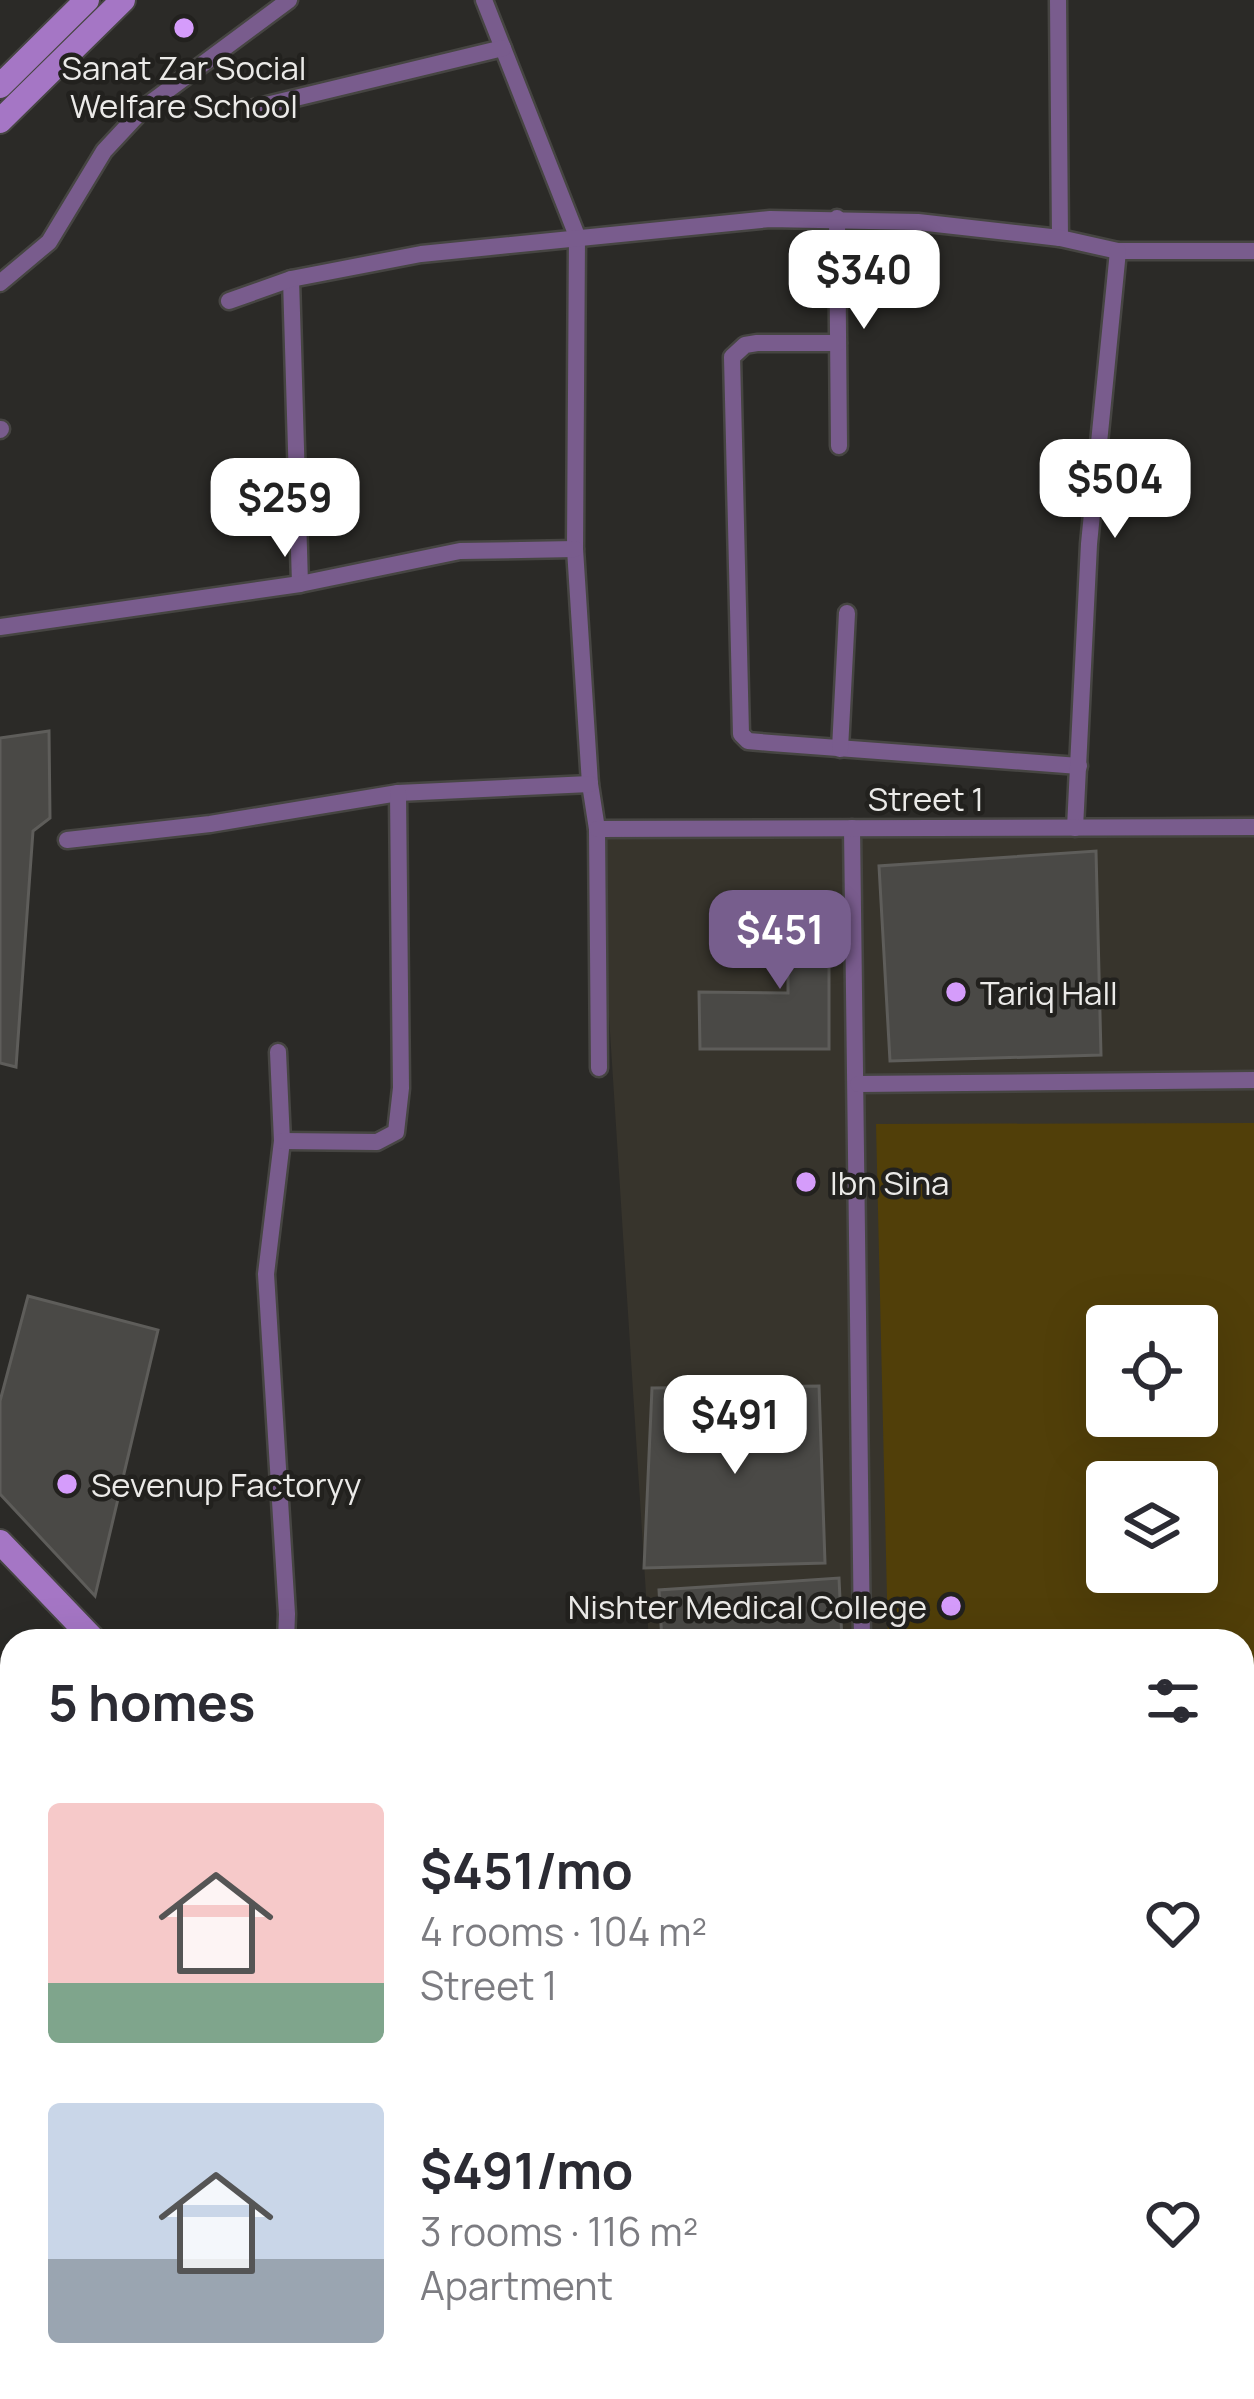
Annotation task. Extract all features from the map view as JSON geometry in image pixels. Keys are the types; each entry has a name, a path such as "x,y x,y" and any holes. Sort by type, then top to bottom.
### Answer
{"main road":[{"path":"0,86 88,0"},
{"path":"0,121 123,0"},
{"path":"0,1542 83,1629"}],"street":[{"path":"0,283 49,242 104,151 145,106 290,0"},
{"path":"484,0 578,236 574,549 597,829 599,1068"},
{"path":"1058,0 1060,238"},
{"path":"254,108 502,48"},
{"path":"837,218 838,446"},
{"path":"229,301 291,279 421,254 770,219 919,222 1060,238 1118,250 1254,251"},
{"path":"1075,828 1090,524 1118,250"},
{"path":"291,279 300,584"},
{"path":"838,343 746,345 732,357 741,734 748,741 1079,766"},
{"path":"0,627 300,584 460,551 574,549"},
{"path":"840,749 847,613"},
{"path":"67,839 210,824 398,793 590,784"},
{"path":"282,1141 377,1142 396,1132 401,1088 398,793"},
{"name":"Street 1","path":"597,829 1254,827"},
{"path":"852,828 862,1629"},
{"path":"278,1052 282,1141 266,1274 286,1629"},
{"path":"858,1084 1254,1080"}],"shaded area":[{"name":"Nishter Medical College","path":"1254,815 1254,1629 648,1629 597,829"},
{"path":"1254,1123 1254,1629 888,1629 876,1124"}],"building":[{"path":"49,731 50,818 33,831 16,1067 0,1063 0,738"},
{"path":"1096,851 1101,1055 890,1061 879,866"},
{"path":"788,892 829,892 829,1049 700,1049 699,992 788,993"},
{"path":"28,1296 158,1330 95,1596 0,1494 0,1401"},
{"path":"819,1386 825,1563 644,1568 652,1388"},
{"path":"839,1578 841,1629 661,1629 659,1590"}],"place":[{"name":"Sanat Zar Social Welfare School","path":"184,28"},
{"name":"Tariq Hall","path":"956,992"},
{"name":"Ibn Sina","path":"806,1182"},
{"name":"Sevenup Factoryy","path":"67,1484"},
{"name":"Nishter Medical College","path":"951,1606"}]}
